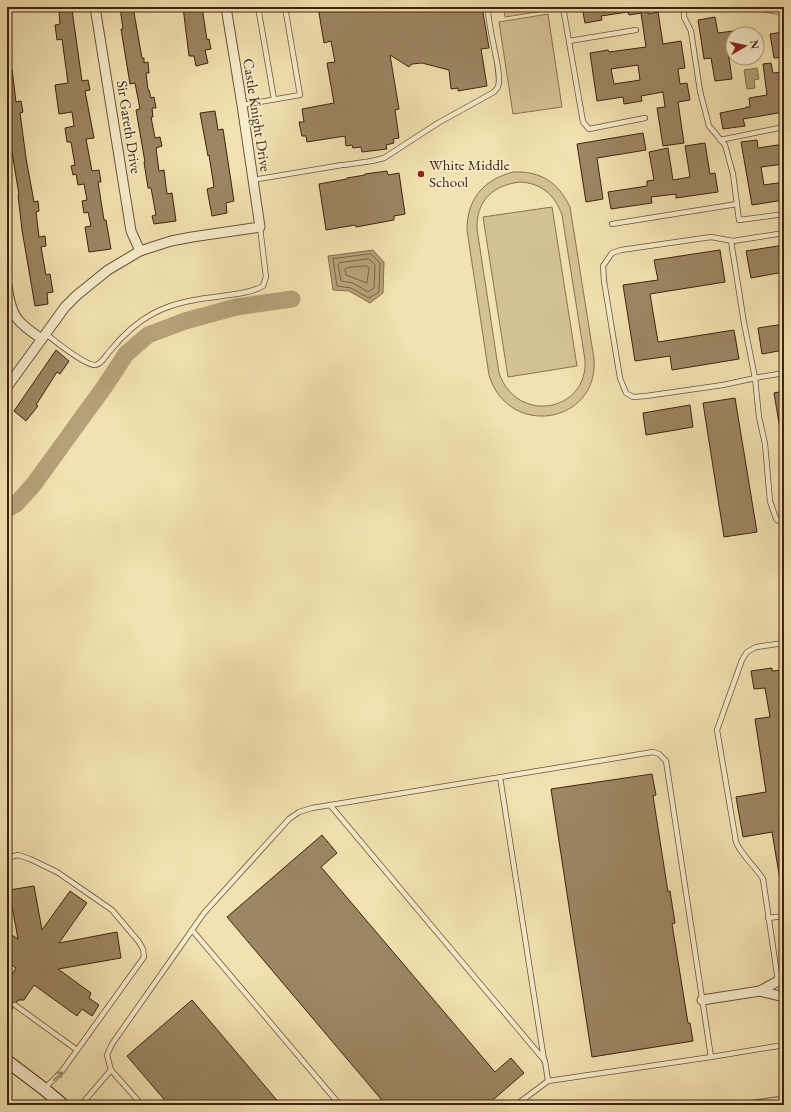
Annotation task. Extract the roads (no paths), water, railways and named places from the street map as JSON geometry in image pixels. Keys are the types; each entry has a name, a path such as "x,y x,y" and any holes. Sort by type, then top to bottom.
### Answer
{"main road":[{"path":"7,1061 44,1088 63,1105"}],"street":[{"name":"Sir Gareth Drive","path":"95,7 131,231 140,251"},
{"name":"Castle Knight Drive","path":"226,7 260,227"},
{"path":"7,387 66,307 77,295 108,270 140,251 192,237 260,227"},
{"path":"7,285 14,314 26,328 44,337"},
{"path":"702,1000 760,990 781,980 782,996 760,990"},
{"path":"755,1105 784,1101"}],"lane":[{"path":"258,7 274,99"},
{"path":"242,105 300,95 286,7"},
{"path":"253,180 384,158 438,123 494,92 498,87 499,78 488,7"},
{"path":"563,7 583,122 589,129 645,118"},
{"path":"684,7 684,17 691,31 700,91 709,126 725,145 733,174 739,220 784,214"},
{"path":"754,7 784,13"},
{"path":"569,41 636,30"},
{"path":"720,140 784,127"},
{"path":"612,224 737,204"},
{"path":"44,337 85,361 94,365 99,364 114,345 132,328 164,308 185,301 239,294 259,289 263,286 266,277 260,227"},
{"path":"784,233 731,241 711,237 621,250 612,253 604,266 604,281 620,378 626,393 633,397 646,396 723,385 784,373"},
{"path":"731,241 744,323 755,378 759,416 765,444 770,501 774,516 777,520 784,522"},
{"path":"781,980 768,918 763,879 756,868 740,851 736,842 717,730 742,660 747,652 756,647 784,643"},
{"path":"142,1105 111,1070 107,1055 112,1044 204,913 289,819 299,812 312,808 653,752 659,754 666,761 711,1057"},
{"path":"500,777 548,1081"},
{"path":"330,805 545,1060"},
{"path":"7,858 18,855 57,872 112,910 144,948 144,957 62,1071 44,1088"},
{"path":"768,918 784,916"},
{"path":"192,930 340,1105"},
{"path":"15,1005 77,1050"},
{"path":"516,1105 548,1081 784,1045"},
{"path":"81,1105 111,1070"}],"water":[{"path":"757,68 759,79 754,80 755,88 747,89 744,70"},
{"path":"373,250 384,262 383,293 370,303 349,291 333,290 328,256"}],"waterway":[{"path":"7,509 16,504 34,484 105,386 126,354 148,335 185,321 236,307 292,299"}],"place":[{"name":"White Middle School","path":"421,174"}]}
